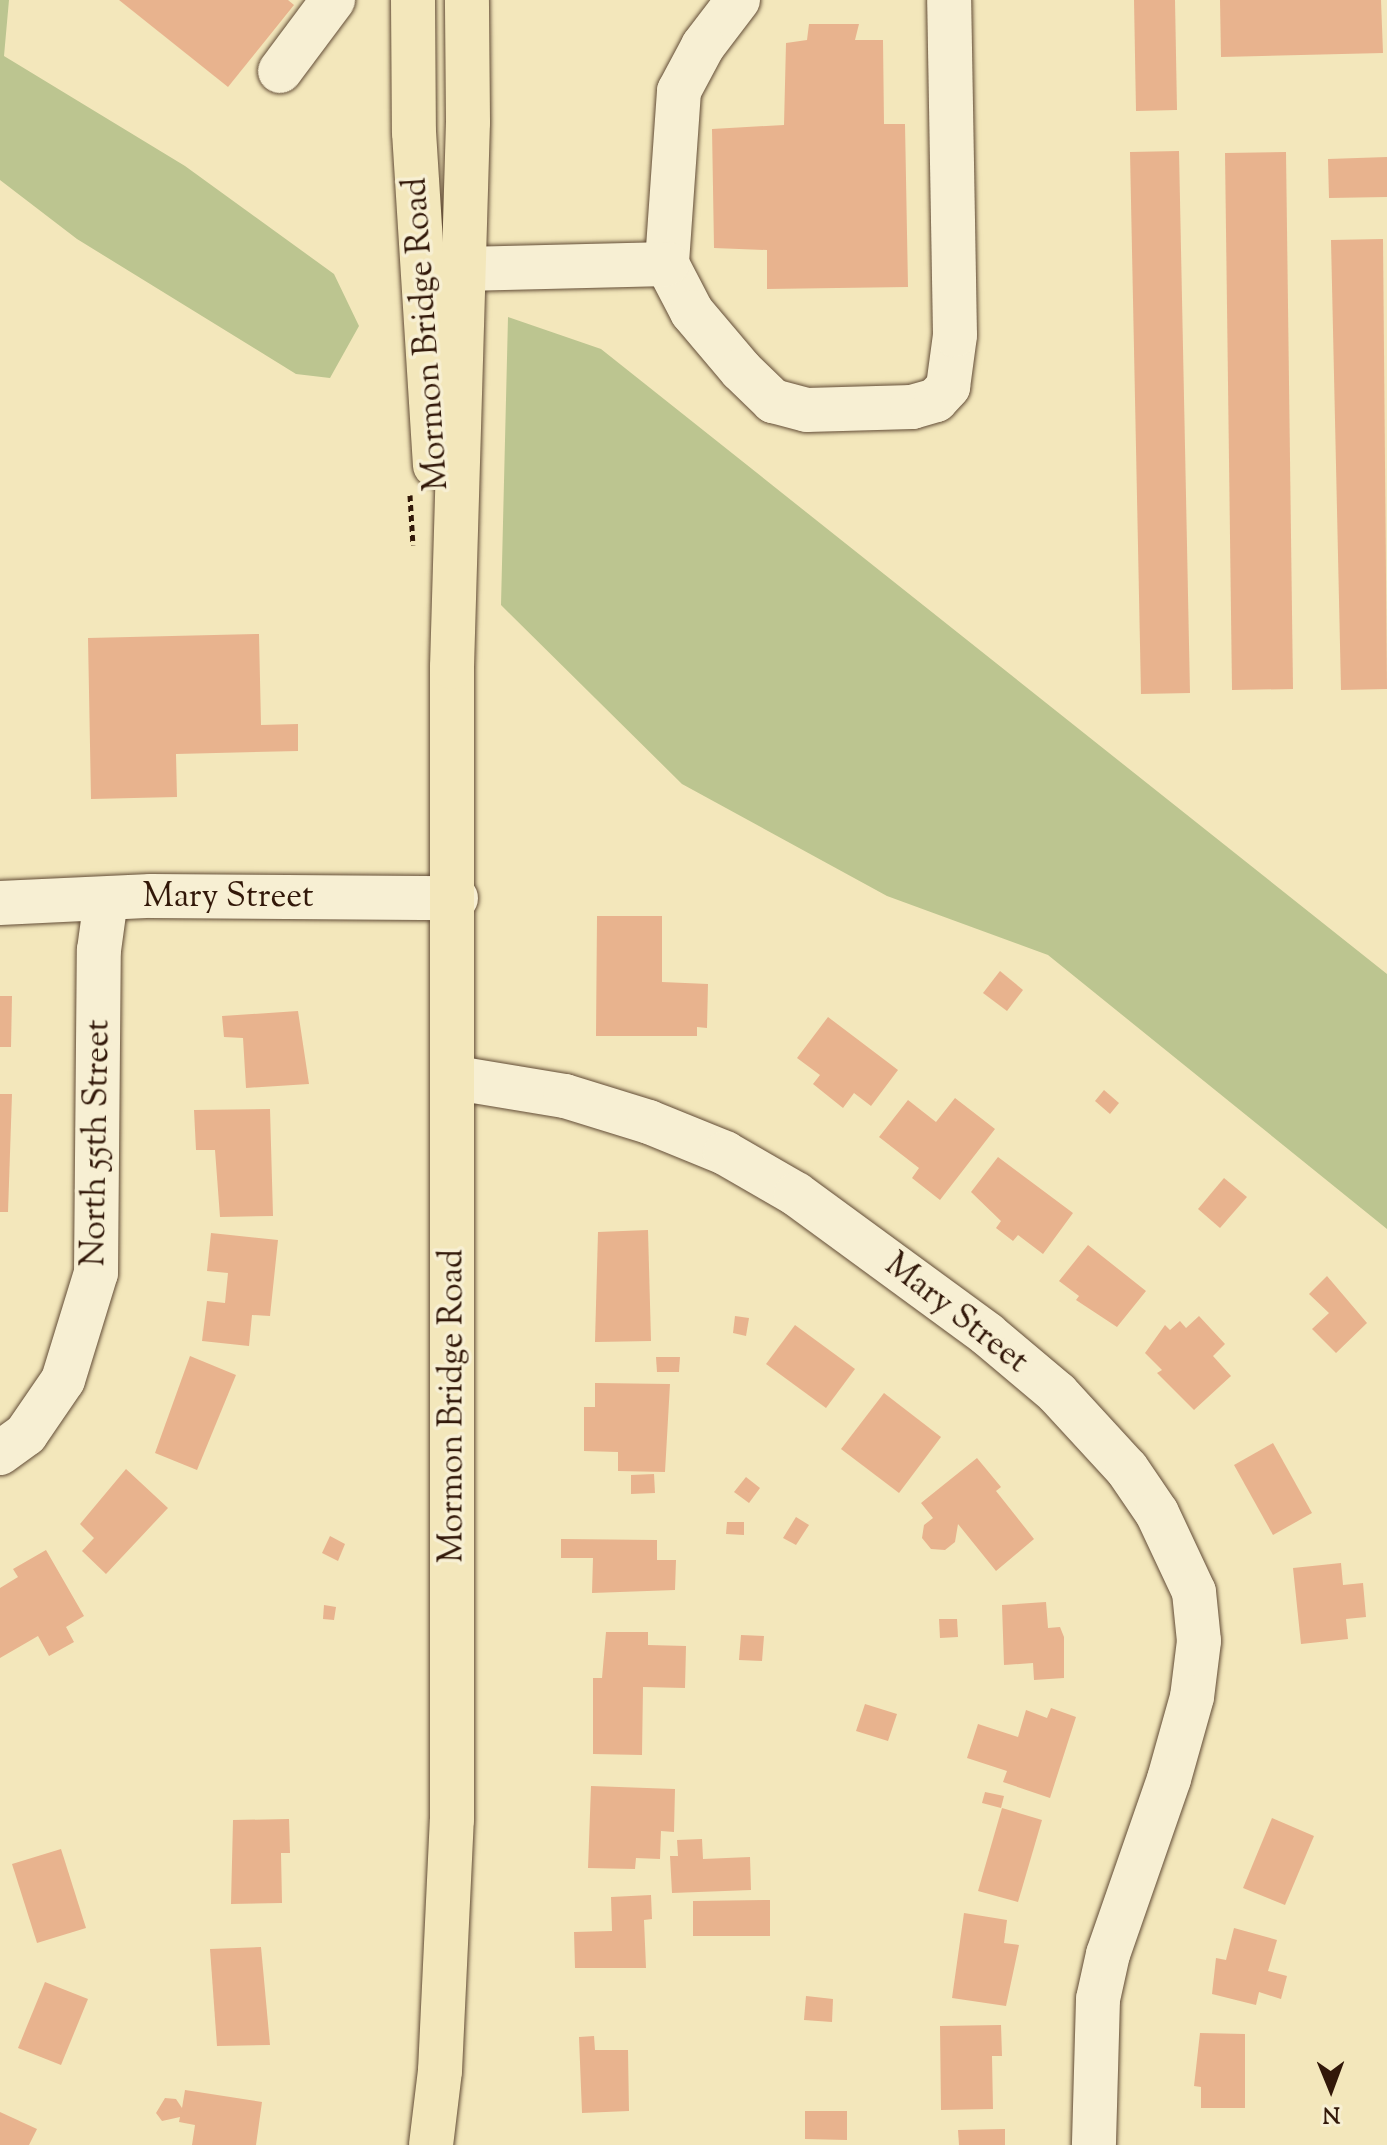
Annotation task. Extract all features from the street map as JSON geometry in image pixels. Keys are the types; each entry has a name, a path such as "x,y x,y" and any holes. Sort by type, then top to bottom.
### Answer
{"main road":[{"name":"Mormon Bridge Road","path":"413,0 422,270 452,667"},
{"name":"Mormon Bridge Road","path":"431,2145 440,2071 452,1820 456,898 452,667 465,268 467,0"}],"street":[{"path":"280,71 333,0"},
{"path":"738,0 703,46 679,91 667,264 692,312 773,401 807,410 912,407 936,400 948,387 955,335 949,0"},
{"path":"422,270 667,264"},
{"name":"Mary Street","path":"0,903 106,899 456,898"},
{"name":"North 55th Street","path":"0,1453 26,1434 63,1380 88,1313 96,1273 99,950 106,899"},
{"name":"Mary Street","path":"456,1078 565,1096 725,1153 796,1194 987,1334 1057,1393 1127,1469 1157,1513 1194,1592 1199,1641 1192,1697 1169,1779 1108,1954 1098,1999 1094,2145"}],"green space":[{"path":"0,0 9,0 4,56 185,166 334,274 359,326 330,378 296,374 77,239 0,180"},
{"path":"508,317 601,349 1387,974 1387,1229 1048,955 887,896 682,784 501,605"}],"building":[{"path":"119,0 288,0 294,5 228,87"},
{"path":"1134,0 1175,0 1177,110 1136,111"},
{"path":"1220,0 1381,0 1383,53 1221,57"},
{"path":"809,24 859,24 855,40 883,40 884,124 905,124 908,287 767,289 767,250 714,248 712,129 784,125 786,43 807,40"},
{"path":"1179,151 1190,693 1141,694 1130,152"},
{"path":"1286,152 1293,689 1232,690 1225,153"},
{"path":"1387,157 1387,197 1329,198 1328,159"},
{"path":"1383,239 1387,689 1341,690 1331,240"},
{"path":"259,634 261,725 298,724 298,751 176,754 177,797 91,799 88,638"},
{"path":"597,916 662,916 662,982 708,984 707,1028 697,1027 697,1036 596,1036"},
{"path":"1000,971 1023,990 1007,1011 983,993"},
{"path":"0,996 12,996 11,1047 0,1047"},
{"path":"298,1011 309,1084 246,1088 243,1038 224,1037 222,1016"},
{"path":"828,1017 898,1070 871,1106 854,1093 843,1108 813,1084 820,1075 797,1058"},
{"path":"1104,1090 1119,1103 1110,1114 1095,1101"},
{"path":"0,1094 12,1094 8,1212 0,1212"},
{"path":"955,1098 995,1129 940,1200 912,1178 919,1168 879,1137 908,1100 936,1122"},
{"path":"270,1109 273,1216 220,1217 215,1150 196,1150 194,1110"},
{"path":"998,1157 1073,1213 1043,1254 1018,1235 1013,1241 996,1228 1001,1221 971,1192"},
{"path":"1224,1178 1247,1197 1220,1228 1198,1209"},
{"path":"648,1230 651,1341 595,1342 598,1232"},
{"path":"211,1233 278,1240 270,1316 252,1315 249,1346 202,1341 207,1301 225,1303 228,1273 207,1271"},
{"path":"1088,1245 1146,1291 1117,1327 1076,1300 1079,1296 1059,1281"},
{"path":"1327,1276 1367,1323 1336,1353 1312,1329 1329,1313 1309,1294"},
{"path":"735,1316 749,1318 746,1336 733,1333"},
{"path":"1199,1316 1225,1344 1213,1356 1231,1376 1194,1410 1157,1373 1162,1370 1145,1353 1165,1325 1170,1330 1180,1321 1186,1328"},
{"path":"795,1325 855,1369 826,1408 766,1364"},
{"path":"190,1356 236,1375 197,1470 155,1453"},
{"path":"656,1357 680,1357 679,1372 657,1372"},
{"path":"595,1383 670,1384 665,1472 618,1471 618,1452 584,1451 584,1407 595,1407"},
{"path":"884,1393 941,1437 899,1493 841,1449"},
{"path":"1273,1443 1312,1513 1273,1535 1234,1465"},
{"path":"977,1458 1001,1487 996,1491 1034,1539 996,1571 958,1524 955,1542 945,1550 931,1549 922,1538 924,1525 933,1518 921,1503"},
{"path":"126,1469 168,1508 106,1574 82,1551 94,1538 80,1524"},
{"path":"654,1474 655,1493 631,1494 631,1475"},
{"path":"746,1477 760,1488 749,1503 734,1492"},
{"path":"796,1517 809,1525 796,1545 783,1538"},
{"path":"727,1522 744,1522 744,1535 726,1534"},
{"path":"330,1536 345,1544 338,1561 322,1553"},
{"path":"561,1539 657,1540 657,1560 676,1560 675,1590 592,1593 593,1558 561,1558"},
{"path":"46,1550 84,1616 66,1627 74,1642 49,1656 38,1636 0,1658 0,1588 18,1577 13,1569"},
{"path":"1341,1563 1343,1585 1363,1583 1366,1617 1346,1619 1348,1639 1301,1644 1293,1568"},
{"path":"1046,1602 1048,1628 1060,1627 1064,1637 1064,1678 1034,1680 1033,1663 1004,1665 1002,1605"},
{"path":"324,1605 336,1607 334,1620 323,1619"},
{"path":"939,1619 957,1619 958,1637 940,1638"},
{"path":"606,1632 648,1632 648,1645 686,1646 685,1688 643,1687 642,1755 593,1754 593,1678 602,1678"},
{"path":"741,1635 764,1636 762,1661 739,1660"},
{"path":"865,1704 897,1714 888,1741 856,1731"},
{"path":"1051,1708 1076,1717 1050,1798 1003,1782 1007,1771 967,1758 978,1724 1018,1737 1026,1710 1047,1718"},
{"path":"591,1786 675,1789 674,1832 661,1831 660,1859 636,1858 635,1869 588,1868"},
{"path":"985,1792 1004,1796 1001,1808 982,1803"},
{"path":"1002,1808 1042,1820 1018,1902 978,1891"},
{"path":"1272,1818 1314,1836 1285,1905 1243,1888"},
{"path":"289,1819 290,1853 281,1853 282,1903 231,1904 233,1820"},
{"path":"702,1839 703,1859 750,1857 751,1890 672,1893 670,1856 678,1856 677,1840"},
{"path":"61,1849 86,1928 37,1943 12,1864"},
{"path":"651,1895 652,1919 644,1920 646,1968 575,1968 574,1932 612,1931 611,1897"},
{"path":"770,1900 770,1936 693,1936 693,1901"},
{"path":"964,1913 1007,1920 1004,1943 1019,1945 1006,2006 952,1998"},
{"path":"1234,1928 1277,1940 1268,1971 1287,1976 1281,1999 1259,1992 1256,2005 1212,1994 1216,1958 1226,1960"},
{"path":"261,1947 270,2045 217,2046 210,1949"},
{"path":"45,1982 88,1999 61,2065 18,2048"},
{"path":"806,1996 833,1999 832,2022 804,2020"},
{"path":"1001,2025 1002,2056 992,2056 993,2109 941,2110 940,2026"},
{"path":"1200,2033 1245,2034 1245,2108 1201,2108 1201,2087 1194,2086"},
{"path":"594,2036 595,2050 628,2050 629,2111 582,2113 579,2037"},
{"path":"185,2090 262,2102 256,2145 192,2145 195,2125 179,2122 180,2117 162,2121 156,2113 165,2098 176,2099 182,2108"},
{"path":"805,2111 847,2111 847,2140 805,2139"},
{"path":"0,2112 37,2129 29,2145 0,2145"},
{"path":"1005,2129 1005,2145 959,2145 958,2130"}]}
